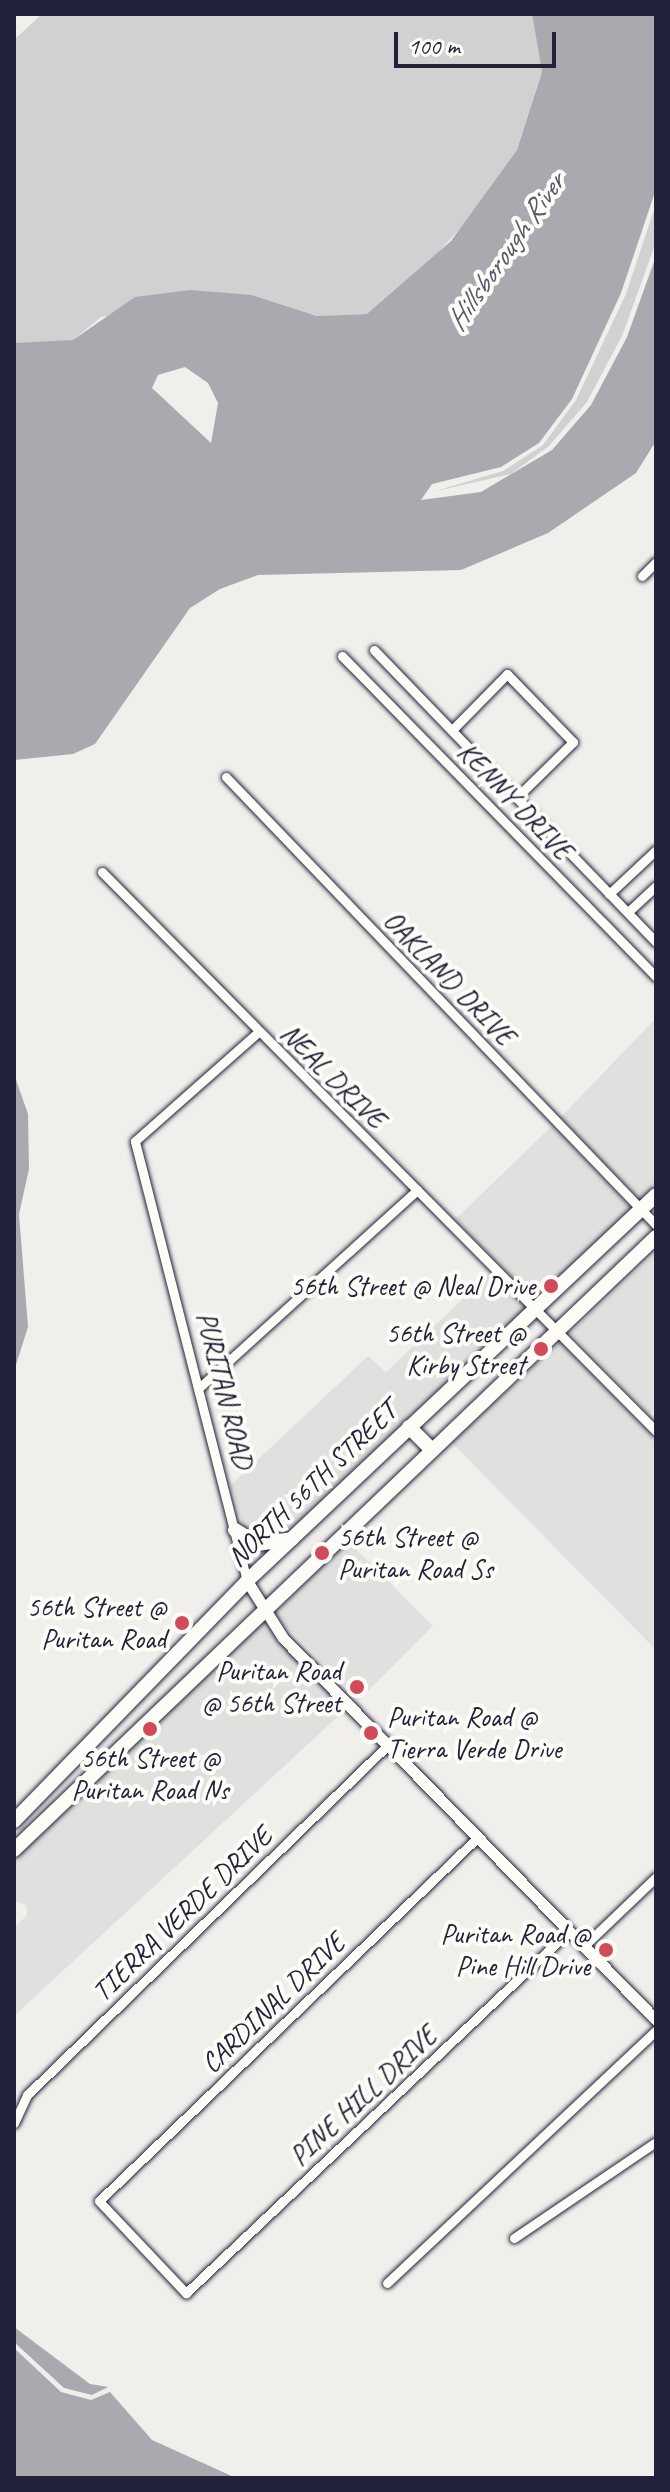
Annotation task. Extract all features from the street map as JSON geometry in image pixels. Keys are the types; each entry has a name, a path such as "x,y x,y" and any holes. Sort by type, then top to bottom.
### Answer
{"main road":[{"name":"NORTH 56TH STREET","path":"14,1821 247,1581 656,1195"},
{"name":"NORTH 56TH STREET","path":"14,1850 656,1237"},
{"path":"409,1427 432,1450"},
{"path":"235,1530 257,1544 292,1539"},
{"path":"50,1784 66,1800"}],"street":[{"path":"642,576 656,562"},
{"path":"374,650 656,942"},
{"name":"KENNY DRIVE","path":"342,656 656,977"},
{"path":"453,729 507,674 573,742 517,797"},
{"name":"OAKLAND DRIVE","path":"226,777 656,1225"},
{"path":"609,894 656,850"},
{"name":"NEAL DRIVE","path":"102,872 656,1431"},
{"path":"628,912 656,886"},
{"name":"PURITAN ROAD","path":"258,1032 135,1141 201,1386 247,1581 263,1609 656,2020"},
{"path":"201,1386 417,1190"},
{"name":"TIERRA VERDE DRIVE","path":"14,2123 27,2095 389,1744"},
{"name":"CARDINAL DRIVE","path":"186,2293 99,2201 478,1837"},
{"path":"584,1946 656,1877"},
{"name":"PINE HILL DRIVE","path":"186,2293 569,1931"},
{"path":"387,2283 656,2030"},
{"path":"514,2238 656,2142"}],"shaded area":[{"path":"42,14 532,14 542,72 517,150 485,201 406,288 367,314 317,316 252,295 101,317 73,340 36,346 14,343 14,40"},
{"path":"656,204 656,242 622,336 587,402 549,446 511,474 432,492 503,471 543,445 576,400 626,294"},
{"path":"656,1018 656,1184 640,1199 561,1117"},
{"path":"552,1126 631,1208 535,1301 456,1219"},
{"path":"656,1252 656,1409 649,1414 570,1333"},
{"path":"491,1272 527,1307 290,1533 259,1538 244,1529 231,1485 368,1356 386,1372"},
{"path":"560,1342 656,1440 656,1650 452,1443"},
{"path":"348,1541 433,1626 359,1699 274,1615"},
{"path":"263,1620 346,1709 14,2016 14,1928 27,1915 26,1905 14,1900 14,1858"}],"water":[{"name":"Hillsborough River","path":"532,14 656,14 656,189 621,293 572,399 539,443 501,467 432,484 421,500 481,492 552,450 591,405 627,337 656,256 656,441 636,473 548,533 461,570 258,575 220,589 190,608 95,744 73,754 14,760 14,343 73,340 135,297 190,290 252,295 317,316 367,314 451,241 517,150 542,72","holes":["185,367 208,383 218,403 211,443 152,388 158,375"]},
{"path":"14,1074 28,1114 29,1169 19,1214 28,1327 14,1371"},
{"path":"14,2327 90,2384 108,2387 92,2395 64,2388 14,2342"},
{"path":"14,2348 61,2392 91,2400 110,2392 152,2440 236,2478 14,2478"}],"place":[{"name":"56th Street @ Neal Drive","path":"551,1286"},
{"name":"56th Street @ Kirby Street","path":"541,1349"},
{"name":"56th Street @ Puritan Road Ss","path":"322,1553"},
{"name":"56th Street @ Puritan Road","path":"182,1623"},
{"name":"Puritan Road @ 56th Street","path":"357,1687"},
{"name":"56th Street @ Puritan Road Ns","path":"150,1729"},
{"name":"Puritan Road @ Tierra Verde Drive","path":"371,1733"},
{"name":"Puritan Road @ Pine Hill Drive","path":"606,1950"}]}
